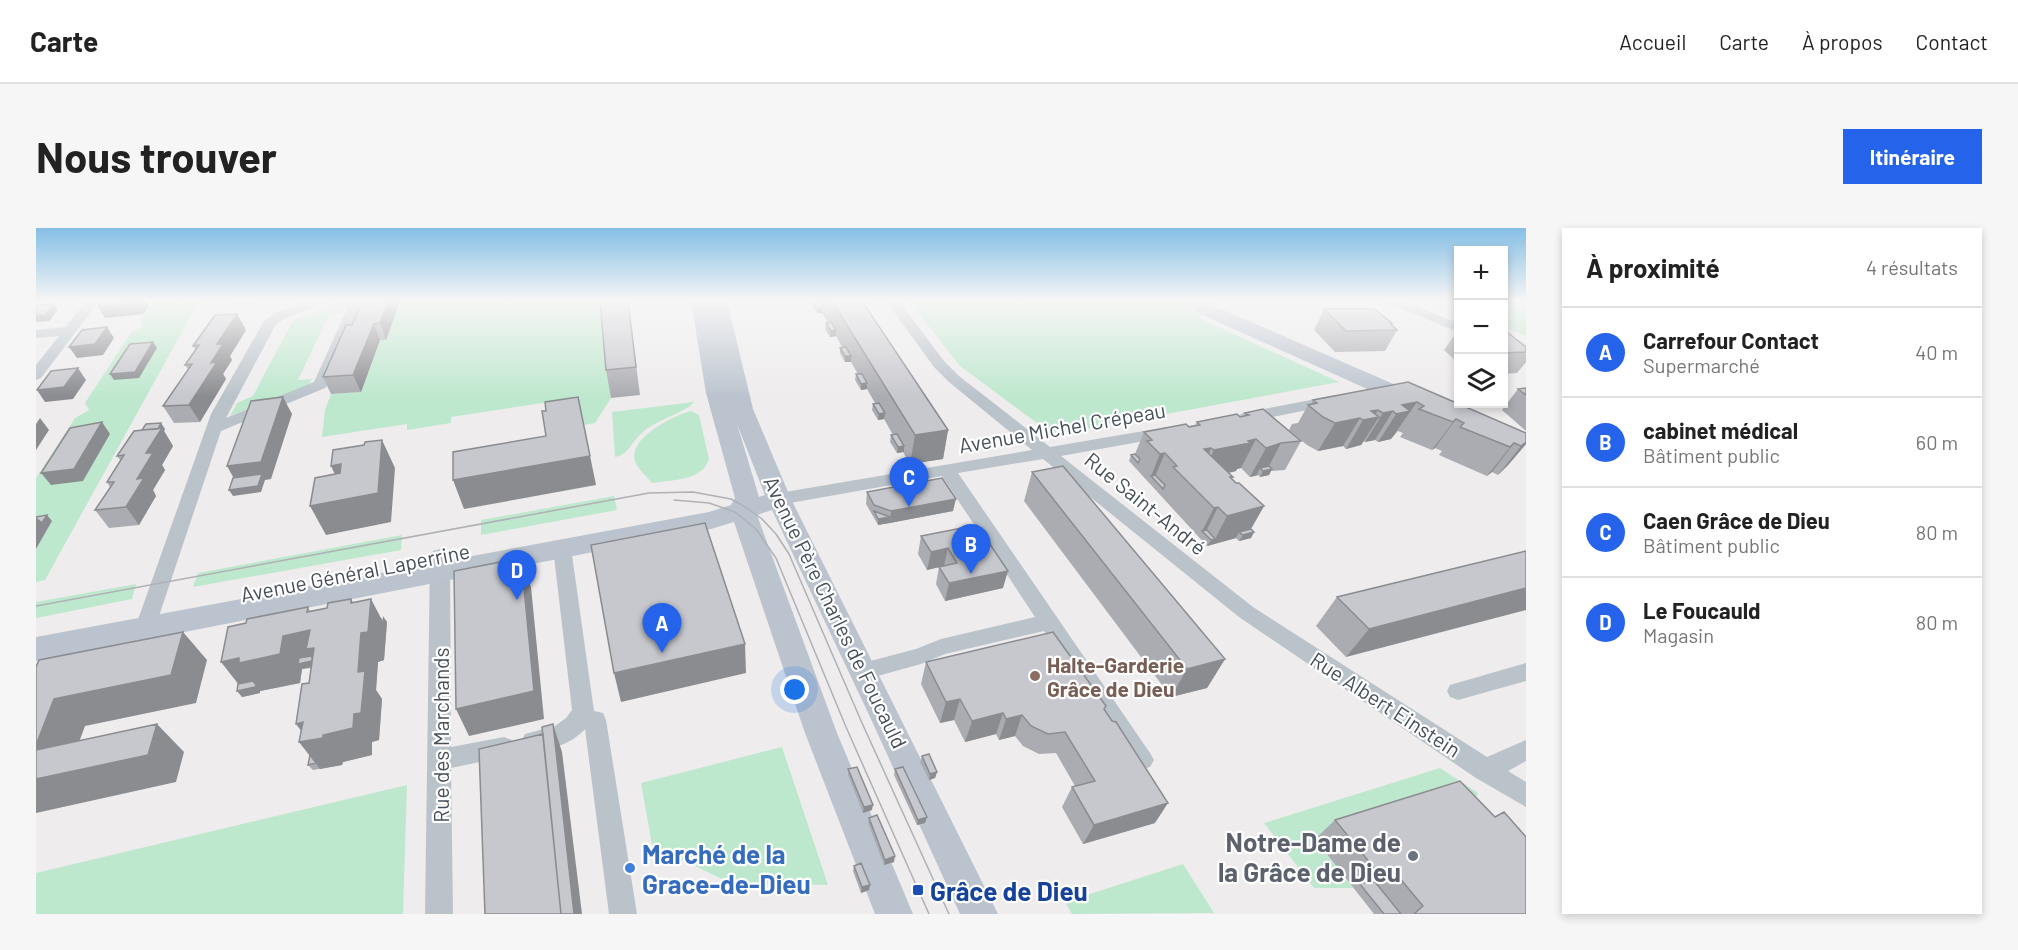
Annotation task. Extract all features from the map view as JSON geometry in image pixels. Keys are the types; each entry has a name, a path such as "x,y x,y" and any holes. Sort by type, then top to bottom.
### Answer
{"main road":[{"name":"Avenue Père Charles de Foucauld","path":"706,333 717,393 745,504 821,734 894,914"},
{"name":"Avenue Père Charles de Foucauld","path":"725,333 742,409 779,499 979,914"},
{"path":"1259,333 1432,410"},
{"name":"Avenue Général Laperrine","path":"36,649 148,620 440,564 663,512 779,499"},
{"name":"Avenue Général Laperrine","path":"440,564 562,548 711,520 745,504"},
{"name":"Avenue Général Laperrine","path":"36,633 148,620"}],"street":[{"path":"36,375 68,333"},
{"path":"148,620 219,414 264,333"},
{"path":"214,428 320,385 343,333"},
{"name":"Rue Saint-André","path":"916,333 939,364 954,379 1050,453 1246,612"},
{"path":"1366,395 1388,391"},
{"path":"1223,421 1345,399"},
{"name":"Avenue Michel Crépeau","path":"779,499 1189,428"},
{"path":"947,470 1142,760"},
{"path":"440,760 562,736 579,722 584,710 562,548"},
{"name":"Rue des Marchands","path":"439,914 440,564"},
{"name":"Rue Albert Einstein","path":"1246,612 1526,796"},
{"path":"863,670 921,656 933,650 1050,622"},
{"path":"1458,691 1526,672"},
{"path":"595,720 623,914"},
{"path":"1485,770 1526,750"}],"green space":[{"path":"131,333 181,333 45,580 36,582 36,478 75,418 89,410 85,403"},
{"path":"286,333 320,333 298,380 312,379 309,385 230,416 237,403 253,396"},
{"path":"388,333 605,333 611,398 595,423 573,427 568,399 451,417 451,423 407,430 407,424 322,437 325,410 331,394 361,392 380,340 386,339"},
{"path":"934,333 1232,333 1339,382 1053,435 960,366"},
{"path":"694,402 648,428 624,454 615,457 612,412"},
{"path":"691,411 699,415 709,459 706,466 700,472 685,478 652,483 636,464 634,453 638,444 654,429 674,417"},
{"path":"614,496 617,510 481,535 481,520"},
{"path":"402,535 401,550 193,587 198,573"},
{"path":"136,584 132,599 36,618 36,602"},
{"path":"782,747 828,885 730,883 652,845 641,783"},
{"path":"1440,768 1478,793 1473,803 1316,840 1353,888 1314,888 1264,823"},
{"path":"407,785 403,914 36,914 36,873"},
{"path":"1183,864 1214,913 1072,914 1065,902"}],"building":[{"path":"80,333 103,333 95,344 69,347"},
{"path":"202,333 224,333 217,344 223,344 211,363 217,362 189,405 163,406 192,364 185,365 199,345 193,346"},
{"path":"342,333 370,333 353,375 323,377"},
{"path":"603,333 632,333 636,367 606,370"},
{"path":"852,333 883,333 948,430 915,435"},
{"path":"1508,333 1526,347 1526,352 1508,353"},
{"path":"153,342 135,372 110,374 130,344"},
{"path":"846,347 851,356 845,356 840,348"},
{"path":"78,368 64,387 37,390 51,371"},
{"path":"856,374 862,374 867,383 861,384"},
{"path":"1408,382 1454,402 1454,408 1468,408 1526,433 1526,442 1521,446 1514,443 1510,447 1460,427 1464,423 1456,419 1453,422 1419,409 1424,406 1417,402 1402,405 1410,411 1396,414 1393,411 1383,413 1378,410 1371,411 1379,417 1335,423 1308,405 1317,403 1313,400"},
{"path":"1526,388 1526,395 1518,389"},
{"path":"283,397 261,462 227,466 251,401"},
{"path":"578,397 590,456 453,480 453,452 546,436 542,411 546,411 545,402"},
{"path":"879,403 885,413 879,414 873,404"},
{"path":"1263,409 1301,441 1281,443 1266,448 1256,439 1248,441 1250,443 1214,450 1204,449 1233,477 1230,477 1236,483 1239,483 1264,506 1227,516 1218,507 1214,508 1173,467 1177,466 1165,453 1160,454 1147,441 1152,440 1144,432 1186,424 1189,427 1200,425 1197,422 1237,414 1240,417 1249,415 1245,413"},
{"path":"102,422 74,469 41,473 70,428"},
{"path":"161,423 158,429 142,430 146,424"},
{"path":"162,428 146,453 153,453 137,479 144,478 126,507 95,510 114,482 107,482 124,455 117,456 134,431"},
{"path":"897,434 904,446 898,447 891,435"},
{"path":"382,440 378,493 310,506 315,478 340,473 341,464 331,466 333,450"},
{"path":"1135,454 1140,459 1138,463 1131,455"},
{"path":"1063,466 1225,659 1187,669 1032,472"},
{"path":"1269,466 1272,469 1263,471 1260,468"},
{"path":"262,474 258,486 229,490 233,478"},
{"path":"1155,475 1165,485 1163,489 1151,476"},
{"path":"942,478 956,499 891,511 874,505 867,492"},
{"path":"874,511 890,517 878,519"},
{"path":"47,515 42,523 36,518 36,517"},
{"path":"705,523 745,644 614,673 591,545"},
{"path":"977,525 1008,571 949,583 939,567 957,563 948,548 931,552 921,536"},
{"path":"1251,529 1254,532 1243,535 1239,532"},
{"path":"1207,530 1215,539 1211,540 1202,531"},
{"path":"1526,551 1526,588 1369,629 1337,597"},
{"path":"521,558 534,691 456,709 454,571"},
{"path":"351,599 351,603 371,599 368,632 361,633 358,672 365,671 361,713 354,714 353,728 323,735 323,738 299,742 303,722 296,724 302,684 309,683 314,648 306,649 310,630 283,636 280,654 239,663 239,658 221,662 228,627 246,623 247,619 308,607 307,612 327,608 328,603"},
{"path":"183,632 171,675 54,699 36,745 36,667 39,660"},
{"path":"1053,632 1106,706 1104,709 1112,721 1116,722 1168,803 1094,825 1072,787 1095,781 1065,732 1048,734 1031,726 1022,715 1006,719 1003,713 972,721 960,699 946,702 926,662"},
{"path":"311,656 312,661 298,664 299,658"},
{"path":"253,681 255,687 237,691 238,684"},
{"path":"157,724 148,755 36,779 36,750"},
{"path":"553,724 574,914 561,914 542,727"},
{"path":"543,734 561,914 485,914 479,749"},
{"path":"929,754 937,772 930,774 922,756"},
{"path":"310,755 316,763 308,765"},
{"path":"857,767 873,805 864,807 848,769"},
{"path":"903,767 927,817 918,820 895,769"},
{"name":"Notre-Dame de la Grâce de Dieu","path":"1460,781 1495,817 1504,812 1526,837 1526,914 1414,914 1423,906 1392,869 1375,869 1335,820"},
{"path":"877,815 895,856 885,860 869,818"},
{"path":"861,863 870,885 862,887 854,866"},
{"path":"1375,882 1401,914 1384,914 1359,883"}],"tram line":[{"path":"36,606 649,493 693,492 731,499 762,519 776,534 789,554 862,723 949,914"},
{"path":"674,500 709,503 735,512 756,529 776,558 846,727 929,914"}],"place":[{"name":"Caen Grâce de Dieu","path":"909,507"},
{"name":"cabinet médical","path":"971,574"},
{"name":"Le Foucauld","path":"517,600"},
{"name":"Carrefour Contact","path":"662,653"},
{"name":"Halte-Garderie Grâce de Dieu","path":"1035,676"},
{"name":"Notre-Dame de la Grâce de Dieu","path":"1413,856"},
{"name":"Marché de la Grace-de-Dieu","path":"630,868"},
{"name":"Grâce de Dieu","path":"918,890"}]}
